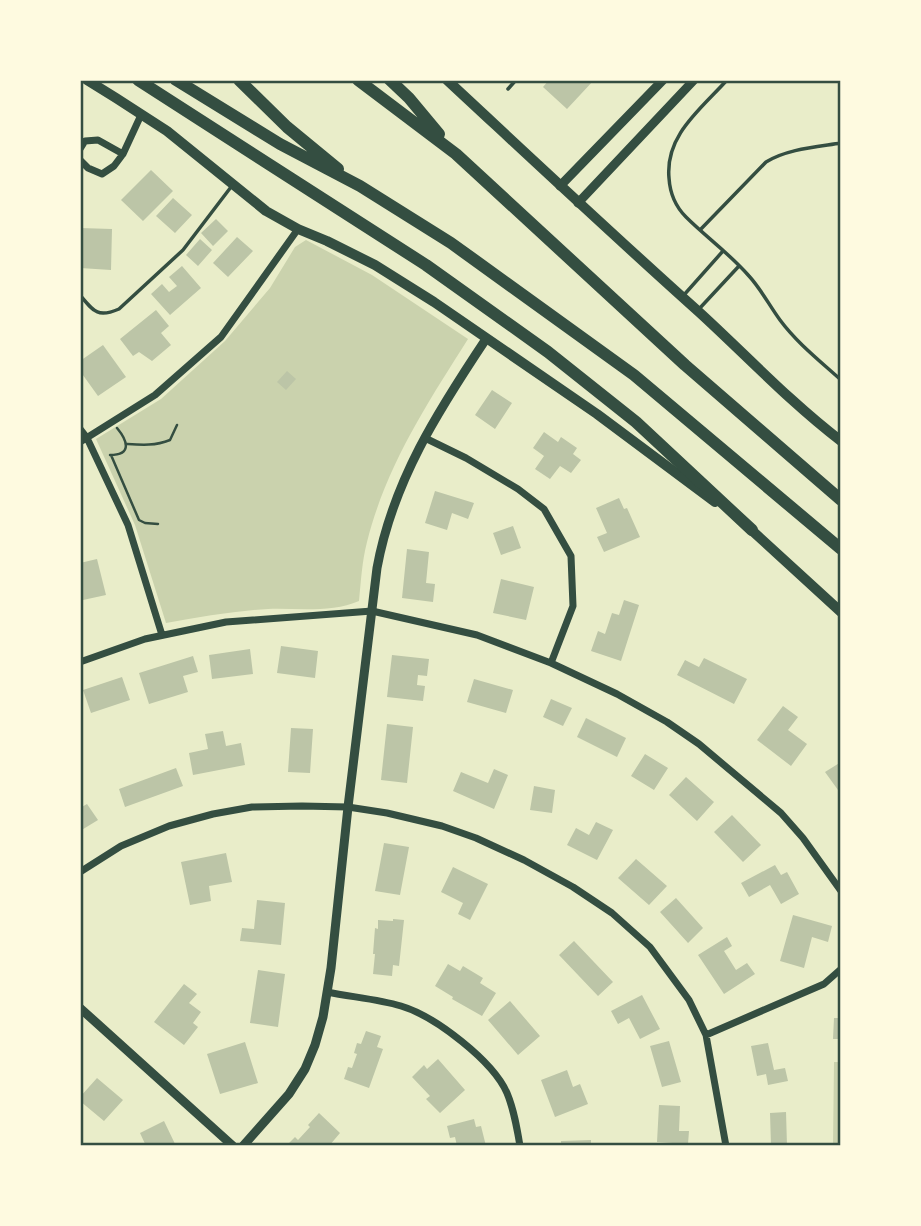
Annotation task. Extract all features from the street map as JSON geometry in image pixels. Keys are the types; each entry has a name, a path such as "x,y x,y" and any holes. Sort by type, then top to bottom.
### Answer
{"highway":[{"path":"138,80 426,265 548,352 636,422 752,530"},
{"path":"176,80 279,144 360,186 450,243 634,376 841,549"},
{"path":"239,80 287,127 360,186"},
{"path":"358,80 456,155 685,365 841,500"},
{"path":"390,80 409,98 456,155"},
{"path":"802,467 841,495"}],"main road":[{"path":"87,80 167,131 257,205 298,229 375,265 434,302 597,414 752,530 841,612"},
{"path":"447,80 811,418 841,441"}],"street":[{"path":"560,186 663,80"},
{"path":"578,203 694,80"},
{"path":"80,160 88,168 102,174 114,166 141,116"},
{"path":"80,149 85,141 98,140 122,154"},
{"path":"84,440 155,395 222,337 298,229"},
{"path":"243,1146 289,1094 305,1069 315,1045 327,992 380,550 390,515 408,470 447,397 486,338"},
{"path":"80,429 128,525 162,635"},
{"path":"425,438 519,489 544,509 571,556 573,606 551,663"},
{"path":"80,662 145,639 226,622 372,611 477,635 551,663 617,694 667,722 699,744 781,813 803,838 841,891"},
{"path":"80,872 121,846 169,826 252,807 348,807 442,826 476,838 573,887 612,913 650,947 689,1000 706,1035 726,1146"},
{"path":"706,1035 824,984 841,969"},
{"path":"327,992 402,1006 436,1023 483,1059 506,1092 517,1126 520,1146"},
{"path":"80,1008 233,1146"}],"lane":[{"path":"508,89 516,80"},
{"path":"727,80 675,141 670,153 669,180 675,204 739,265 758,286 779,319 807,350 841,380"},
{"path":"700,230 772,158 841,143"},
{"path":"80,295 94,312 108,314 119,309 183,250 232,185"},
{"path":"682,298 723,251"},
{"path":"698,311 739,265"}],"path":[{"path":"98,461 123,453 126,444 112,422"},
{"path":"126,444 147,446 170,440 177,425"},
{"path":"111,455 139,520 158,524"}],"green space":[{"path":"306,240 372,275 468,339 409,436 385,487 365,549 359,601 326,609 255,610 166,623 135,525 96,439 161,399 225,341 270,288 295,247"},
{"path":"834,1062 840,1062 840,1145 833,1145"}],"building":[{"path":"549,80 594,80 567,109 543,87"},
{"path":"151,170 173,191 143,221 121,200"},
{"path":"173,198 192,215 175,233 156,216"},
{"path":"216,219 228,231 213,246 201,233"},
{"path":"80,228 112,229 111,270 80,268"},
{"path":"237,237 253,251 228,277 213,263"},
{"path":"200,239 212,250 198,266 186,255"},
{"path":"182,266 201,288 170,315 151,294 162,284 169,292 177,286 169,277"},
{"path":"156,310 169,326 161,333 171,345 152,361 139,352 133,356 120,339"},
{"path":"103,345 126,377 98,396 80,371 80,361"},
{"path":"287,371 296,379 286,390 277,382"},
{"path":"492,390 512,403 495,429 475,415"},
{"path":"544,432 558,442 561,437 577,448 573,454 581,460 571,473 560,466 550,479 535,469 544,456 533,448"},
{"path":"435,491 474,503 468,519 452,513 447,530 425,523"},
{"path":"619,498 624,509 627,508 640,537 604,552 597,537 607,533 596,508"},
{"path":"513,526 521,548 501,555 493,533"},
{"path":"407,549 429,552 426,583 435,584 433,602 402,598"},
{"path":"97,559 106,595 83,600 80,591 80,563"},
{"path":"501,579 534,587 526,620 493,613"},
{"path":"624,600 639,605 621,661 591,651 598,631 605,634 612,613 619,615"},
{"path":"281,646 318,651 315,678 277,673"},
{"path":"250,649 253,674 212,679 209,655"},
{"path":"392,655 429,659 427,676 418,675 417,685 425,686 423,701 387,697"},
{"path":"193,656 198,672 183,676 188,692 149,704 139,673"},
{"path":"704,658 747,679 734,704 677,675 685,660 699,667"},
{"path":"122,677 130,700 91,713 83,690"},
{"path":"474,679 513,690 506,713 467,702"},
{"path":"551,699 572,708 563,726 543,717"},
{"path":"783,706 798,717 788,730 807,744 791,766 757,740"},
{"path":"586,718 626,738 617,757 577,737"},
{"path":"387,724 413,727 407,783 381,780"},
{"path":"291,728 313,729 310,773 288,772"},
{"path":"223,731 226,746 241,743 245,765 193,775 189,753 208,749 205,734"},
{"path":"645,754 668,768 654,790 631,776"},
{"path":"841,762 841,788 838,790 825,772"},
{"path":"176,768 183,786 125,807 119,789"},
{"path":"494,769 508,775 494,809 453,791 461,772 488,783"},
{"path":"686,777 714,802 697,821 669,795"},
{"path":"534,786 555,790 552,813 530,810"},
{"path":"87,804 98,820 80,831 80,808"},
{"path":"732,815 761,845 743,862 714,832"},
{"path":"596,822 613,830 597,860 567,845 576,828 589,835"},
{"path":"384,843 409,847 400,895 375,891"},
{"path":"226,853 232,882 209,886 211,901 190,905 181,862"},
{"path":"636,859 667,886 649,905 618,878"},
{"path":"775,865 781,875 787,872 799,894 781,904 770,885 749,897 741,883"},
{"path":"453,867 488,884 470,920 458,914 463,903 441,892"},
{"path":"676,898 703,928 688,943 660,912"},
{"path":"257,900 285,903 281,945 240,941 242,928 254,929"},
{"path":"793,915 832,926 828,942 812,937 804,968 780,961"},
{"path":"378,920 404,920 399,966 393,965 392,976 373,974 375,928 378,929"},
{"path":"727,937 732,946 724,951 736,970 747,963 755,974 724,994 698,955"},
{"path":"574,941 613,982 598,996 559,955"},
{"path":"448,964 460,971 463,966 483,978 480,983 496,993 482,1016 435,986"},
{"path":"258,970 285,974 278,1027 250,1023"},
{"path":"184,984 197,994 189,1003 201,1012 193,1023 198,1027 184,1045 154,1022"},
{"path":"642,995 660,1029 640,1039 629,1018 618,1024 611,1011"},
{"path":"510,1001 540,1036 518,1055 488,1020"},
{"path":"834,1018 841,1018 841,1039 833,1039"},
{"path":"366,1031 381,1036 377,1047 383,1049 369,1088 344,1079 348,1067 352,1068 357,1054 354,1053 357,1043 361,1044"},
{"path":"669,1041 681,1082 662,1087 650,1046"},
{"path":"245,1042 258,1083 220,1094 207,1054"},
{"path":"768,1043 774,1070 785,1068 788,1081 768,1085 766,1074 757,1076 751,1046"},
{"path":"438,1059 465,1090 440,1113 426,1099 430,1096 412,1077 424,1065 427,1069"},
{"path":"567,1070 573,1087 580,1084 588,1104 555,1117 541,1080"},
{"path":"97,1078 123,1100 104,1121 80,1101 80,1097"},
{"path":"659,1105 680,1106 679,1131 689,1131 688,1144 657,1142"},
{"path":"786,1112 787,1146 771,1146 770,1113"},
{"path":"319,1113 340,1133 329,1146 286,1146 295,1137 298,1140"},
{"path":"474,1119 476,1127 481,1126 486,1146 457,1146 455,1137 450,1138 447,1126"},
{"path":"164,1121 176,1146 146,1146 140,1133"},
{"path":"591,1140 591,1146 561,1146 561,1141"}]}
